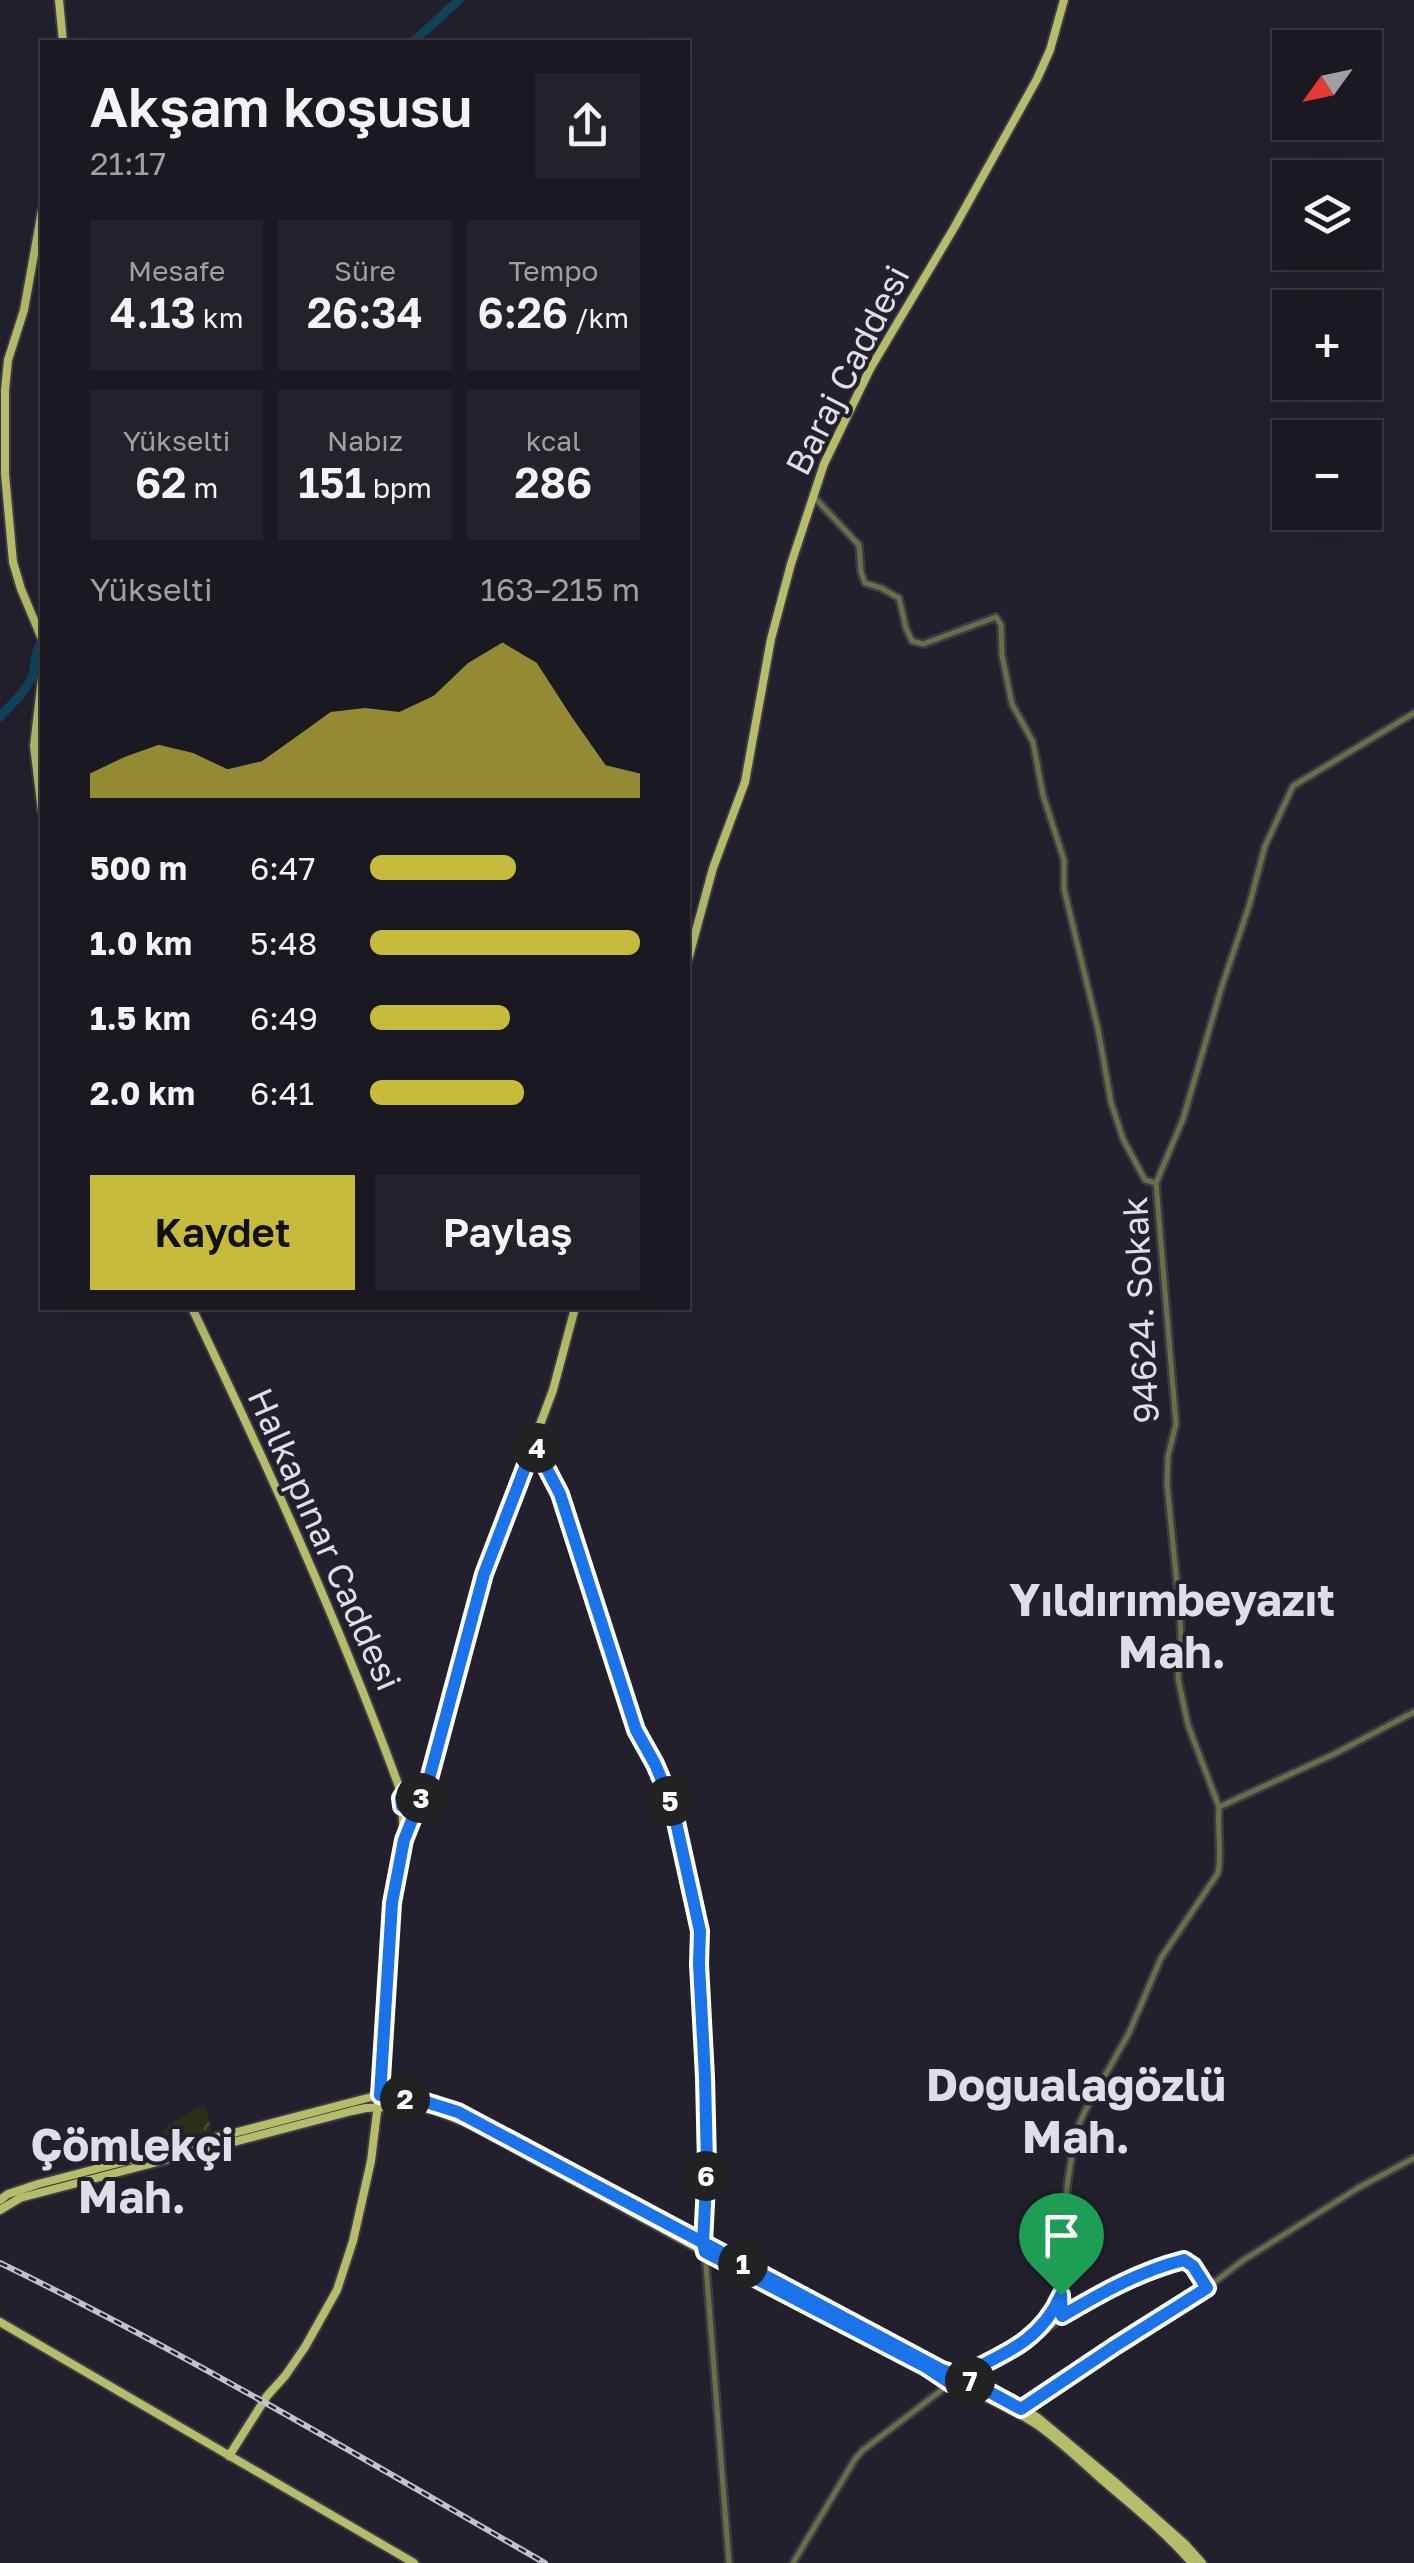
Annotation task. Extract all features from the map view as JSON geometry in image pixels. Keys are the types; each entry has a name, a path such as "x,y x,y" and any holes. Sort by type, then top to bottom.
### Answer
{"main road":[{"path":"60,0 63,40"},
{"name":"Baraj Caddesi","path":"690,953 710,879 745,782 771,639 824,464 870,369 954,228 1044,63 1064,0"},
{"path":"40,221 24,310 8,360 5,474 13,562 40,633"},
{"path":"40,695 34,746 40,795"},
{"name":"Halkapınar Caddesi","path":"193,1310 304,1553 402,1795"},
{"path":"229,2456 267,2396 305,2347 337,2290 353,2241 371,2162 380,2095 392,1903 404,1840 438,1749 484,1574 534,1444 574,1310"},
{"path":"404,1840 402,1795 414,1791 419,1803"},
{"path":"402,1806 412,1810 419,1803"},
{"path":"0,2200 38,2184 380,2095 426,2102 458,2112 950,2383 1037,2424 1136,2508 1192,2563"},
{"path":"0,2210 20,2198 47,2190 352,2111 410,2106 435,2110 476,2127 1021,2409 1064,2438 1202,2563"},
{"path":"0,2324 414,2563"}],"street":[{"path":"814,497 860,544 865,583 899,598 912,642 923,644 996,616 1001,624 1002,655 1012,704 1034,742 1045,803 1064,860 1064,889 1098,1029 1111,1102 1128,1150 1145,1180 1156,1183"},
{"name":"94624. Sokak","path":"1219,1807 1188,1725 1178,1678 1182,1640 1167,1484 1168,1456 1176,1424 1156,1183 1183,1119 1265,846 1293,786 1414,713"},
{"path":"534,1444 560,1494 636,1730 672,1804 700,1931 707,2165 704,2247 729,2563"},
{"path":"1062,2316 1067,2187 1076,2133 1129,2033 1161,1958 1218,1873 1219,1807 1414,1712"},
{"path":"1021,2409 1242,2261 1358,2188 1414,2158"},
{"path":"793,2563 859,2454 960,2376 1030,2340 1062,2316 1161,2266 1184,2260 1193,2266 1207,2288"},
{"path":"1030,2340 1053,2313 1061,2295"},
{"path":"1053,2313 1058,2310 1062,2316"}],"green space":[{"path":"202,2106 212,2130 208,2137 151,2152 149,2144 172,2123"}],"waterway":[{"path":"415,40 459,0"},
{"path":"0,717 28,684 40,645"}],"railway":[{"path":"0,2263 207,2370 545,2563"}],"district":[{"name":"Yıldırımbeyazıt Mah.","path":"1172,1625"},
{"name":"Doğualagözlü Mah.","path":"1076,2110"},
{"name":"Çömlekçi Mah.","path":"132,2170"}],"route":[{"path":"1061,2295 1051,2316 1030,2340 960,2376 942,2370 703,2243 519,2143 458,2112 380,2095 392,1903 404,1840 418,1805 406,1809 401,1798 412,1790 420,1800 429,1779 484,1574 534,1444 560,1494 636,1730 672,1804 696,1911 705,2077 707,2165 703,2243 705,2252 950,2383 960,2376 1021,2409 1207,2288 1193,2266 1184,2260 1126,2281 1062,2316 1061,2295"}]}
